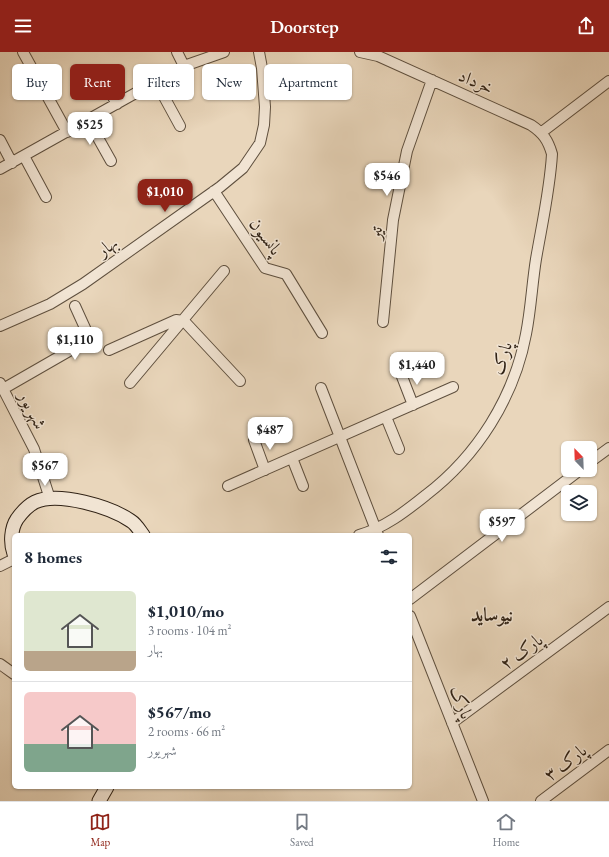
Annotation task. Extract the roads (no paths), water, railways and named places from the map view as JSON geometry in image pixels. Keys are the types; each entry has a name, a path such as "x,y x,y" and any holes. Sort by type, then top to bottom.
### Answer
{"street":[{"path":"23,52 67,132"},
{"path":"177,52 183,64"},
{"path":"190,64 224,52"},
{"name":"بهار","path":"0,326 50,304 83,284 214,191 243,168 260,143 264,125 265,107 258,52"},
{"name":"خرداد","path":"360,52 379,54 531,125 542,132 549,142"},
{"name":"تیر","path":"383,322 393,220 408,152 432,80"},
{"path":"542,132 609,81"},
{"path":"0,169 133,95"},
{"path":"115,100 117,104"},
{"path":"166,100 180,126"},
{"path":"88,120 112,161"},
{"path":"0,140 12,163"},
{"name":"پارک","path":"377,532 445,480 472,452 496,416 512,380 526,335 535,267 552,167 552,154 549,142"},
{"path":"24,156 46,197"},
{"name":"پانسیون","path":"214,191 265,268 286,274 322,333"},
{"path":"130,383 184,321 224,271"},
{"path":"2,386 90,339 75,306"},
{"path":"109,350 176,320 184,321 240,381"},
{"path":"401,374 413,405"},
{"name":"شهریور","path":"2,386 34,449 50,499"},
{"path":"228,486 453,387"},
{"path":"321,388 377,532"},
{"path":"386,417 399,449"},
{"path":"254,440 265,470"},
{"path":"597,457 609,448"},
{"path":"292,458 303,486"},
{"path":"412,597 571,477"},
{"path":"12,533 15,523 23,510 36,502 50,499 81,501 110,510 132,522 141,533"},
{"path":"0,566 12,560"},
{"name":"پارک ۲","path":"452,723 609,607"},
{"name":"پارک","path":"412,621 483,801"},
{"path":"0,664 12,673"},
{"name":"پارک ۳","path":"541,801 609,750"},
{"path":"99,801 107,789"}],"district":[{"name":"نیوساید","path":"492,614"}]}
